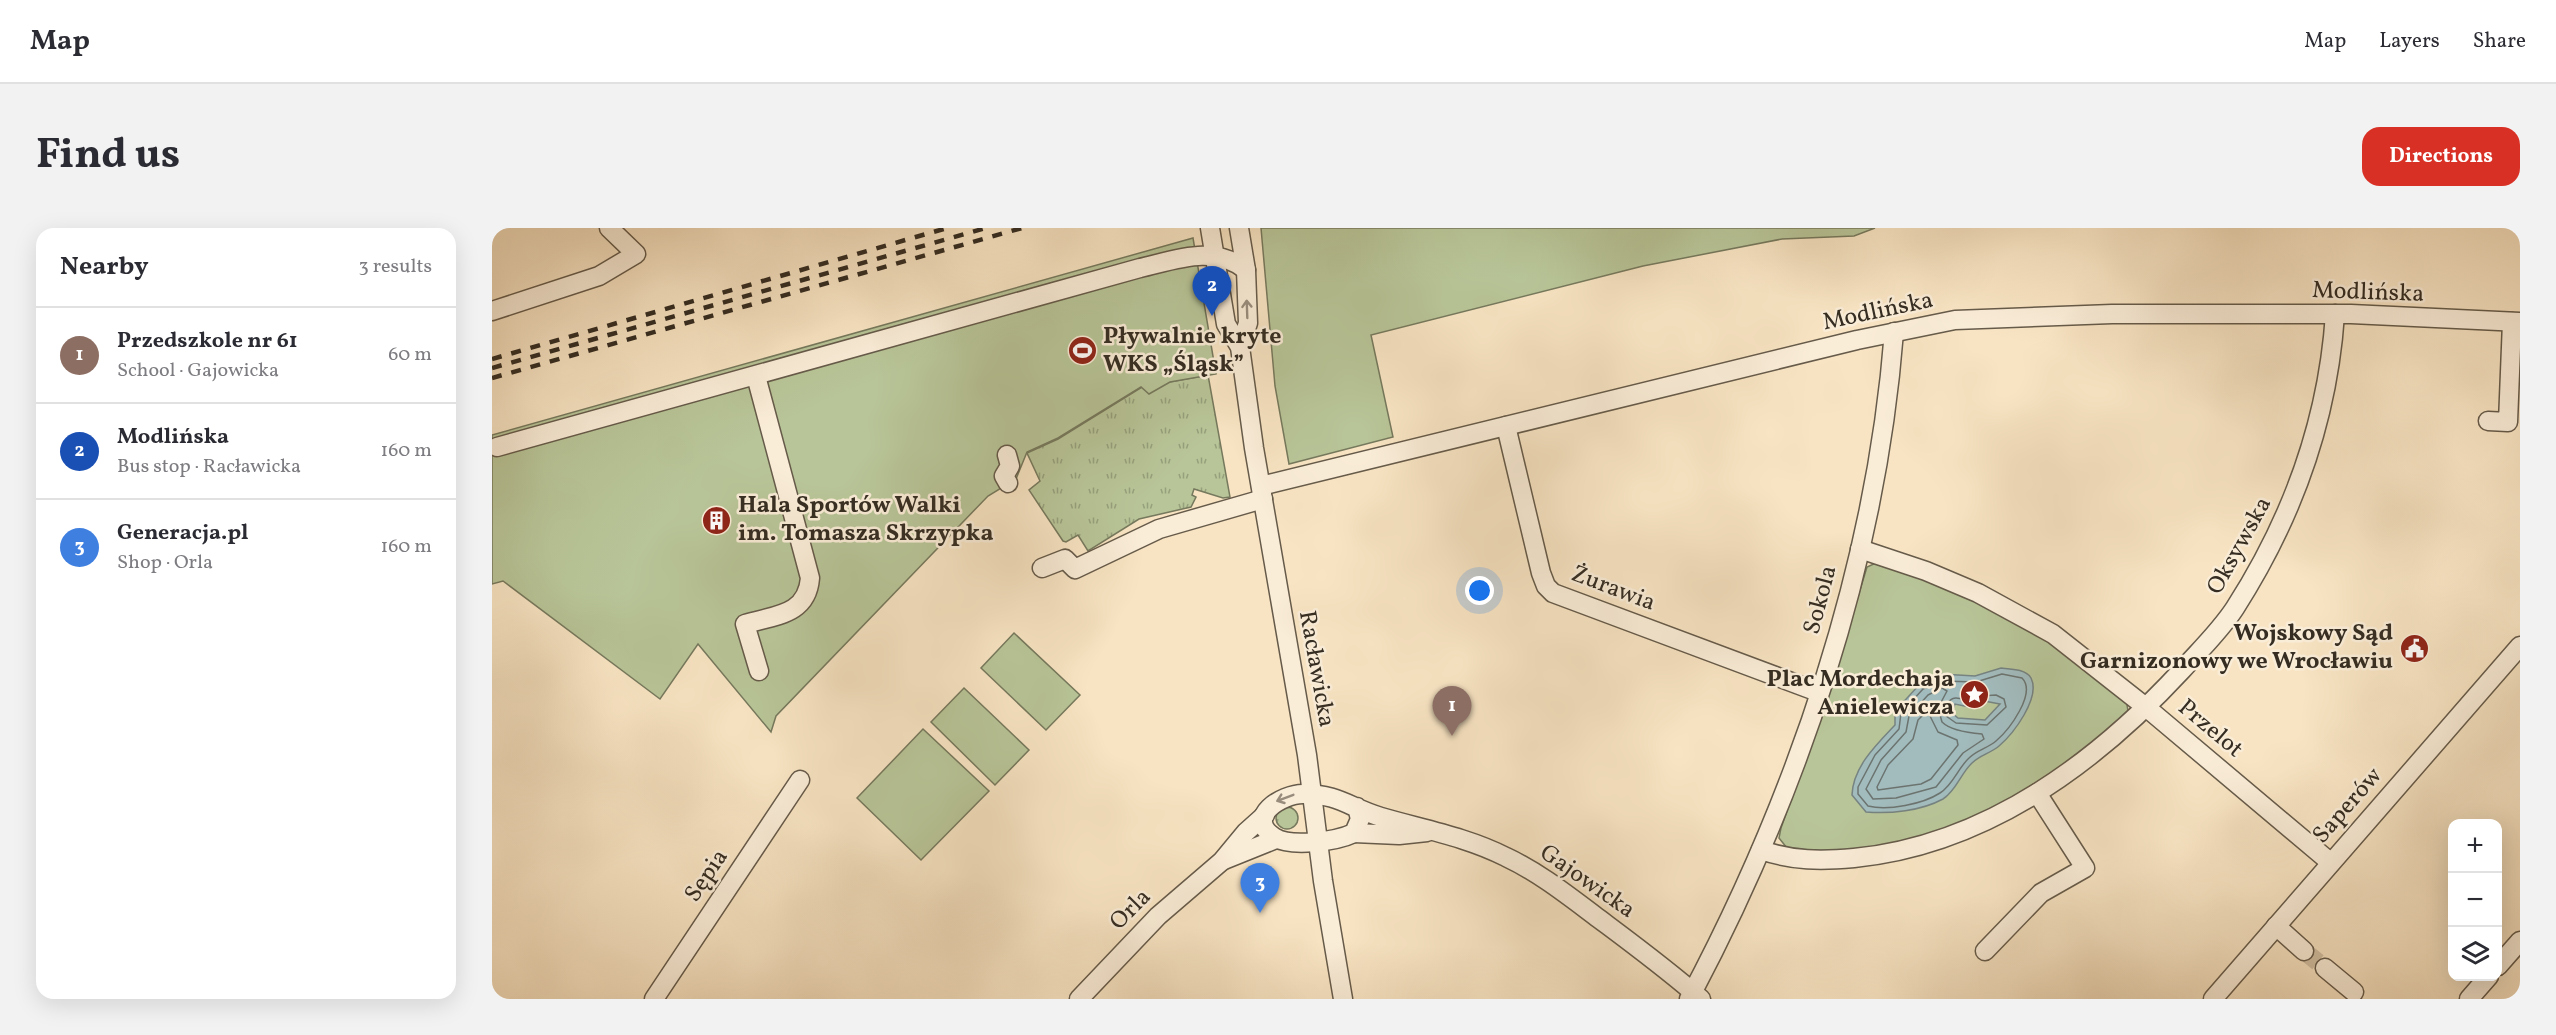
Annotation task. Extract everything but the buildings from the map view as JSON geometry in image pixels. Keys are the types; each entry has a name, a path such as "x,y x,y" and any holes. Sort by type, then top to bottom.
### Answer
{"street":[{"path":"492,311 599,276 636,254 609,228"},
{"name":"Racławicka","path":"1210,228 1226,324 1240,347 1343,999"},
{"name":"Racławicka","path":"1239,228 1246,270 1248,323 1240,347"},
{"path":"497,447 1117,273 1173,260 1215,255 1230,258 1246,270"},
{"name":"Modlińska","path":"1042,568 1065,559 1075,569 1159,529 1262,492 1506,426 1894,332 1955,320 2112,314 2335,314 2516,322"},
{"name":"Oksywska","path":"1761,850 1784,858 1809,860 1877,855 1947,838 1973,828 2037,793 2084,760 2147,708 2208,643 2234,609 2280,529 2311,448 2328,369 2335,314"},
{"path":"2488,421 2508,422 2516,322"},
{"name":"Sokola","path":"1694,997 1761,850 1788,783 1818,692 1860,549 1882,437 1894,332"},
{"path":"756,376 810,578 809,591 804,601 794,609 746,624 759,671"},
{"name":"Żurawia","path":"1506,426 1541,573 1546,586 1553,593 1818,692"},
{"path":"1007,455 1010,466 1004,476 1008,483"},
{"name":"Przelot","path":"1860,549 1926,571 2017,613 2053,633 2147,708 2330,862"},
{"name":"Saperów","path":"2213,999 2520,646"},
{"name":"Sępia","path":"654,999 800,780"},
{"path":"1985,951 2041,893 2085,868 2037,793"},
{"name":"Gajowicka","path":"1312,794 1332,796 1429,832 1485,847 1522,865 1570,897 1694,997"},
{"name":"Orla","path":"1079,999 1158,916 1222,861 1246,832 1280,798 1289,795 1312,794"},
{"path":"1354,833 1360,819 1357,807"},
{"path":"1265,814 1266,828 1276,839"},
{"name":"Gajowicka","path":"1276,839 1300,842 1319,841 1354,833 1399,835 1429,832"},
{"name":"Orla","path":"1222,861 1276,839"},
{"path":"2276,926 2304,951"},
{"path":"2502,961 2520,940"},
{"path":"2325,968 2354,997"},
{"path":"2469,999 2485,981"}],"green space":[{"path":"1261,228 1875,228 1854,236 1782,239 1643,266 1371,335 1393,437 1289,464 1275,386"},
{"path":"1193,238 1216,374 1170,382 1149,394 1141,387 1058,438 1027,452 1016,479 988,496 776,716 771,732 698,644 660,699 503,581 492,584 492,435"},
{"path":"1208,375 1230,497 1223,498 1194,489 1192,495 1196,497 1191,507 1139,519 1088,551 1078,535 1066,542 1063,541 1029,490 1040,481 1027,453 1058,439 1142,387"},
{"name":"Plac Mordechaja Anielewicza","path":"1878,562 1939,583 2041,635 2126,699 2128,711 2093,743 2055,772 2015,798 1972,819 1928,835 1881,846 1835,851 1787,848 1779,838 1781,828 1826,702 1867,567"},
{"path":"1014,633 1080,695 1046,730 981,668"},
{"path":"964,688 1029,750 995,785 931,722"},
{"path":"923,729 989,791 921,860 857,798"},
{"path":"1287,807 1295,810 1298,818 1295,826 1287,829 1279,826 1276,818 1279,810"}],"water":[{"path":"2001,668 2022,671 2031,678 2033,686 2029,705 2011,733 1996,748 1972,763 1948,796 1943,799 1905,811 1866,812 1852,795 1853,785 1867,757 1895,725 1895,711 1920,684 1941,674 1975,676","holes":["1984,701 2000,704 1985,720 1958,718 1952,713 1955,704 1974,708"]}],"tunnel":[{"path":"2304,951 2325,968"}],"railway":[{"path":"492,359 947,228"},
{"path":"492,368 986,228"},
{"path":"492,378 1022,228"}],"place":[{"name":"Modlińska","path":"1212,316"},
{"name":"Pływalnie kryte WKS „Śląsk”","path":"1082,351"},
{"name":"Hala Sportów Walki im. Tomasza Skrzypka","path":"717,520"},
{"name":"Wojskowy Sąd Garnizonowy we Wrocławiu","path":"2414,648"},
{"name":"Plac Mordechaja Anielewicza","path":"1975,694"},
{"name":"Przedszkole nr 61","path":"1452,736"},
{"name":"Generacja.pl","path":"1260,913"}]}
